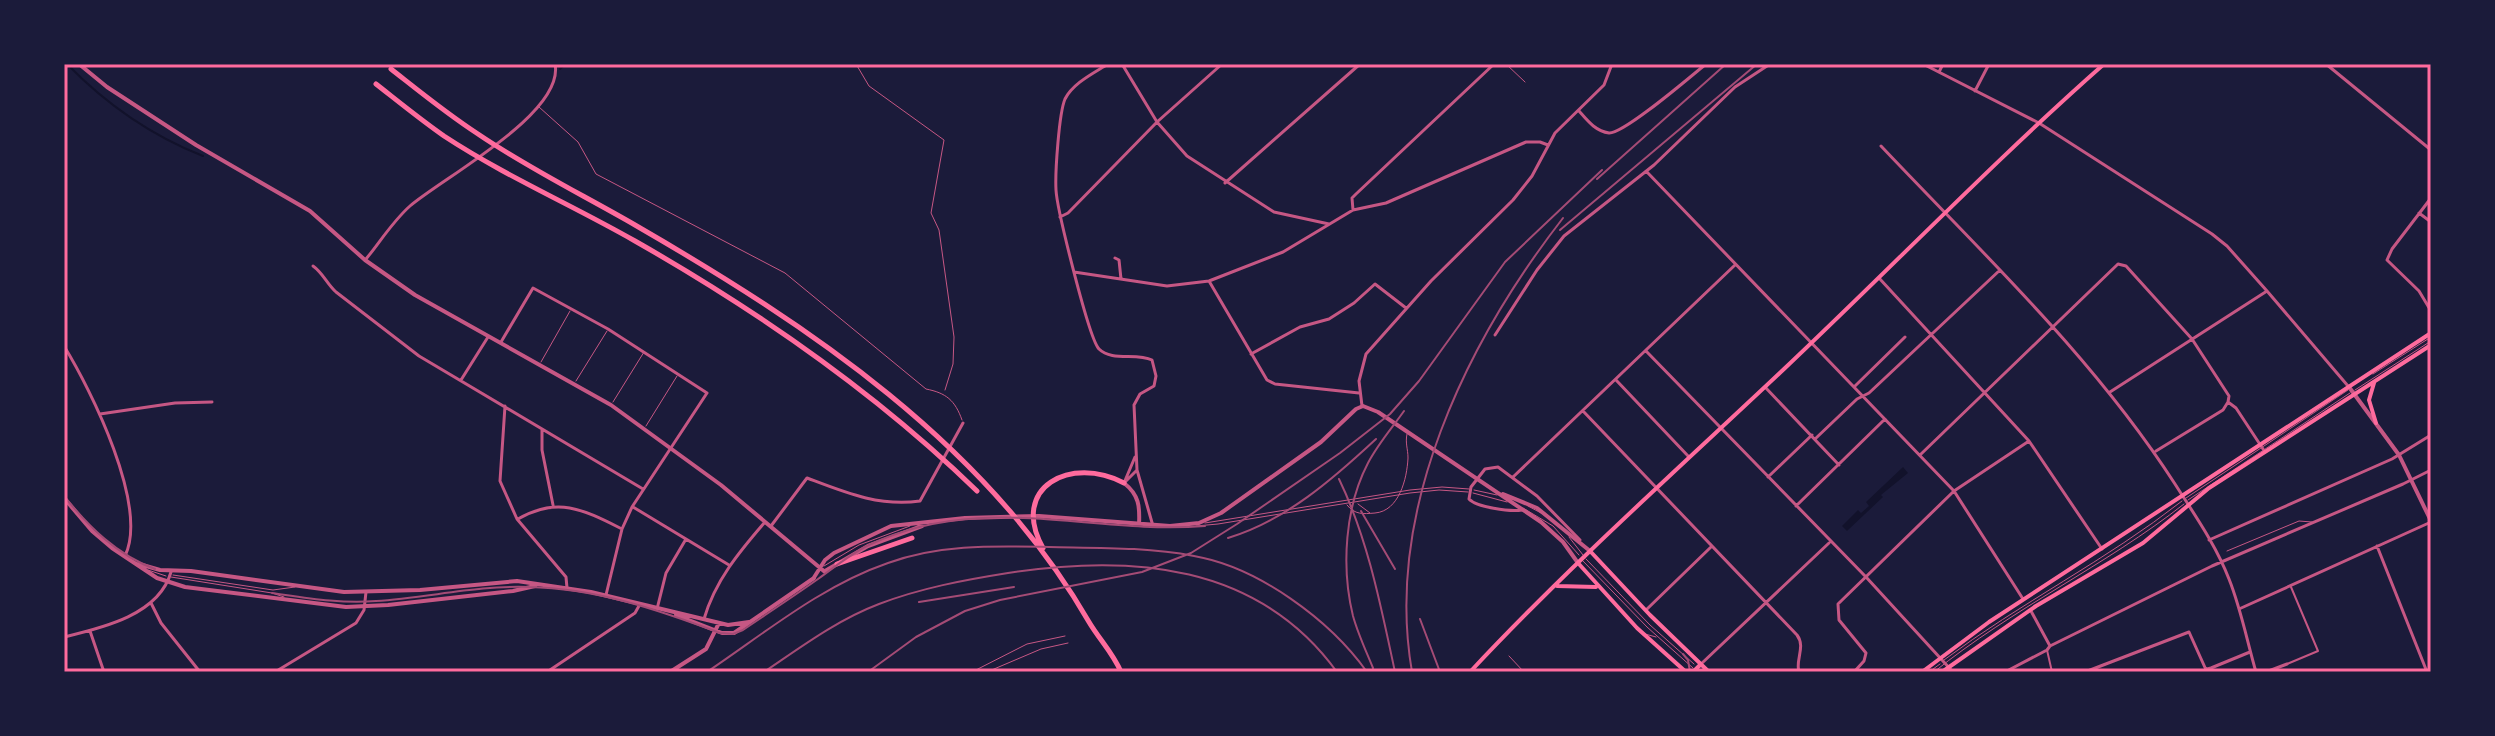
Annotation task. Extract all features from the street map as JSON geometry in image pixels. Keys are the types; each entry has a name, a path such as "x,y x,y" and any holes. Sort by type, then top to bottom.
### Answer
{"highway":[{"path":"391,69 480,136 637,226 781,316 891,398 946,444 986,484 1051,563 1093,629 1109,648 1121,672"},
{"path":"376,84 464,148 635,241 765,320 884,408 977,491"},
{"path":"1051,563 1036,531 1036,506 1044,488 1057,477 1068,473 1094,473 1124,483"},
{"path":"837,564 912,538"}],"main road":[{"path":"1470,672 1517,621 1655,488 2104,64"},
{"path":"1942,672 1944,662 2023,600 2186,500 2431,339"},
{"path":"2376,423 2369,396 2372,385 2431,339"},
{"path":"1922,672 1944,662 2143,543 2186,500 2351,390 2380,378"},
{"path":"1590,551 1697,669 1709,672"},
{"path":"1581,560 1597,587 1686,672"},
{"path":"1554,586 1597,587"}],"street":[{"path":"79,64 107,87 196,145 310,211 365,260 415,295 575,383 645,428 823,570"},
{"path":"365,260 406,209 514,130 539,107 554,88 555,64"},
{"path":"1108,64 1074,88 1063,106 1056,189 1074,272 1099,349 1107,354 1146,357 1152,360 1155,367 1154,386 1140,394 1134,405 1137,470 1153,526"},
{"path":"1122,64 1157,122 1187,156 1274,212 1329,224"},
{"path":"1060,217 1068,213 1157,122 1222,64"},
{"path":"1225,183 1360,64"},
{"path":"1353,210 1352,198 1494,64"},
{"path":"1362,406 1359,393 1363,359 1461,250 1513,200 1532,176 1561,126 1607,79 1612,64"},
{"path":"1579,111 1595,128 1617,132 1706,64"},
{"path":"1495,335 1552,248 1646,171 1735,87 1770,64"},
{"path":"1923,64 2039,123 2227,246 2351,390 2399,455 2431,521 2239,609"},
{"path":"1939,72 1943,64"},
{"path":"1975,91 1989,64"},
{"path":"2326,64 2431,150"},
{"path":"1074,272 1167,286 1209,281 1283,252 1353,210 1386,203 1526,142 1548,145"},
{"path":"1881,146 2055,327 2110,392 2154,452 2221,562 2239,609 2256,672"},
{"path":"1646,171 1954,491 2023,600"},
{"path":"2431,198 2387,260 2419,291 2431,311"},
{"path":"2419,213 2431,222"},
{"path":"1115,258 1119,260 1121,279"},
{"path":"1920,455 2118,264 2126,266 2192,339 2229,396 2223,410 2154,452"},
{"path":"1513,477 1735,265"},
{"path":"313,266 322,272 336,292 419,356 643,489"},
{"path":"1768,477 1863,396 2000,270"},
{"path":"1879,278 2029,441 2102,549"},
{"path":"1209,281 1262,373 1275,384 1359,393"},
{"path":"1251,354 1300,327 1329,319 1354,303 1375,284 1407,309"},
{"path":"501,342 533,288 608,329 707,393 632,507 622,529 606,595"},
{"path":"2110,392 2267,291"},
{"path":"461,380 488,337"},
{"path":"1854,387 1905,337"},
{"path":"64,346 100,414 127,497 131,536 125,556"},
{"path":"1646,351 1866,577 1953,672"},
{"path":"1616,380 1689,457"},
{"path":"1765,387 1839,465"},
{"path":"100,414 175,403 212,402"},
{"path":"2228,402 2236,408 2263,449"},
{"path":"505,406 500,481 517,519 566,577 567,588"},
{"path":"1362,406 1378,412 1480,479 1554,534 1581,560"},
{"path":"823,570 831,554 891,526 1026,515 1153,526 1199,523 1221,513 1315,447 1362,406"},
{"path":"1583,411 1800,639 1799,672"},
{"path":"1796,506 1885,419"},
{"path":"771,526 805,478 849,495 887,503 920,501 963,423"},
{"path":"542,428 542,450 553,505"},
{"path":"2209,540 2399,455 2431,435"},
{"path":"1854,672 1864,661 1866,653 1839,620 1838,604 1954,491 2029,441"},
{"path":"1124,483 1136,455"},
{"path":"1524,510 1505,511 1473,504 1469,500 1471,487 1485,469 1496,467 1543,501 1590,551"},
{"path":"1124,483 1137,470"},
{"path":"2005,672 2221,562 2431,470"},
{"path":"1124,483 1132,489 1139,502 1139,525"},
{"path":"1497,491 1537,508 1580,540"},
{"path":"64,498 92,531 141,566 170,576 297,603 365,607 513,591 538,585"},
{"path":"517,519 535,509 553,505 593,514 622,529"},
{"path":"632,507 729,565"},
{"path":"704,619 709,599 729,565 765,521"},
{"path":"669,612 716,631 732,633 823,570 875,542 927,523"},
{"path":"657,609 668,568 686,539"},
{"path":"1697,669 1830,542"},
{"path":"2377,546 2427,672"},
{"path":"1646,610 1711,547"},
{"path":"141,566 170,576 366,592 431,589 505,580 606,595 736,626 749,622"},
{"path":"64,637 90,631 151,603 164,591 170,576"},
{"path":"2266,672 2318,651 2291,587"},
{"path":"275,672 351,627 365,607 366,592"},
{"path":"151,603 161,623 200,672"},
{"path":"547,672 635,613 640,604"},
{"path":"2030,610 2048,648 2052,672"},
{"path":"670,672 703,652 719,623"},
{"path":"90,631 104,672"},
{"path":"2085,672 2189,632 2208,670"},
{"path":"2194,672 2208,670 2250,652"}],"lane":[{"path":"856,64 869,86 944,140 931,213 939,230 954,337 953,364 945,392"},
{"path":"1506,64 1525,82"},
{"path":"539,107 578,142 596,174 785,273 926,389 945,392 963,423"},
{"path":"539,364 571,309"},
{"path":"575,383 608,329"},
{"path":"611,405 644,352"},
{"path":"645,428 678,375"},
{"path":"1345,503 1353,511 1372,513 1389,510 1396,502 1407,463 1408,431"},
{"path":"1199,523 1424,488 1450,487 1506,498 1528,506 1555,523 1581,560 1697,669"},
{"path":"1189,525 1222,524 1419,492 1477,492 1514,504 1553,526 1581,560 1658,638 1703,672"},
{"path":"1355,500 1362,509 1372,513"},
{"path":"1929,672 2020,610 2154,527 2186,500"},
{"path":"2227,551 2299,521 2314,523"},
{"path":"170,576 273,591 298,587"},
{"path":"170,576 176,579"},
{"path":"170,576 273,591 297,603"},
{"path":"1643,633 1658,638"},
{"path":"972,672 1027,644 1065,636"},
{"path":"987,672 1041,649 1068,643"},
{"path":"1509,656 1524,672"},
{"path":"1934,672 1944,662"}],"shaded area":[{"path":"1903,467 1908,473 1881,495 1883,497 1847,531 1842,526 1858,510 1861,513 1869,506 1866,502"}],"waterway":[{"path":"67,64 130,117 166,139 203,156"},
{"path":"560,69 565,64"}],"tram line":[{"path":"64,496 105,539 128,556 155,569"},
{"path":"272,593 363,602 491,588 554,588 626,602 720,633 733,634 855,552 912,529 953,521 995,518 1161,527 1205,526"},
{"path":"1683,654 1688,660 1690,672"}],"railway":[{"path":"1597,179 1726,64"},
{"path":"1560,230 1757,64"},
{"path":"868,672 916,637 965,611 1000,600 1142,572 1191,553 1237,524 1340,453 1390,414 1419,381 1505,262 1602,170"},
{"path":"1412,672 1406,611 1410,551 1422,491 1441,432 1465,374 1495,319 1563,218"},
{"path":"1373,668 1355,623 1349,597 1347,538 1360,480 1376,449 1404,411"},
{"path":"1228,538 1289,510 1376,439"},
{"path":"1339,479 1366,549 1395,672"},
{"path":"1361,511 1395,569"},
{"path":"707,672 817,597 863,573 927,552 1008,546 1140,549 1218,562 1267,584 1313,615 1367,672"},
{"path":"764,672 834,626 895,598 1008,573 1100,565 1145,567 1189,574 1231,588 1270,608 1305,636 1337,672"},
{"path":"919,602 1014,587"},
{"path":"1420,619 1440,672"}]}
